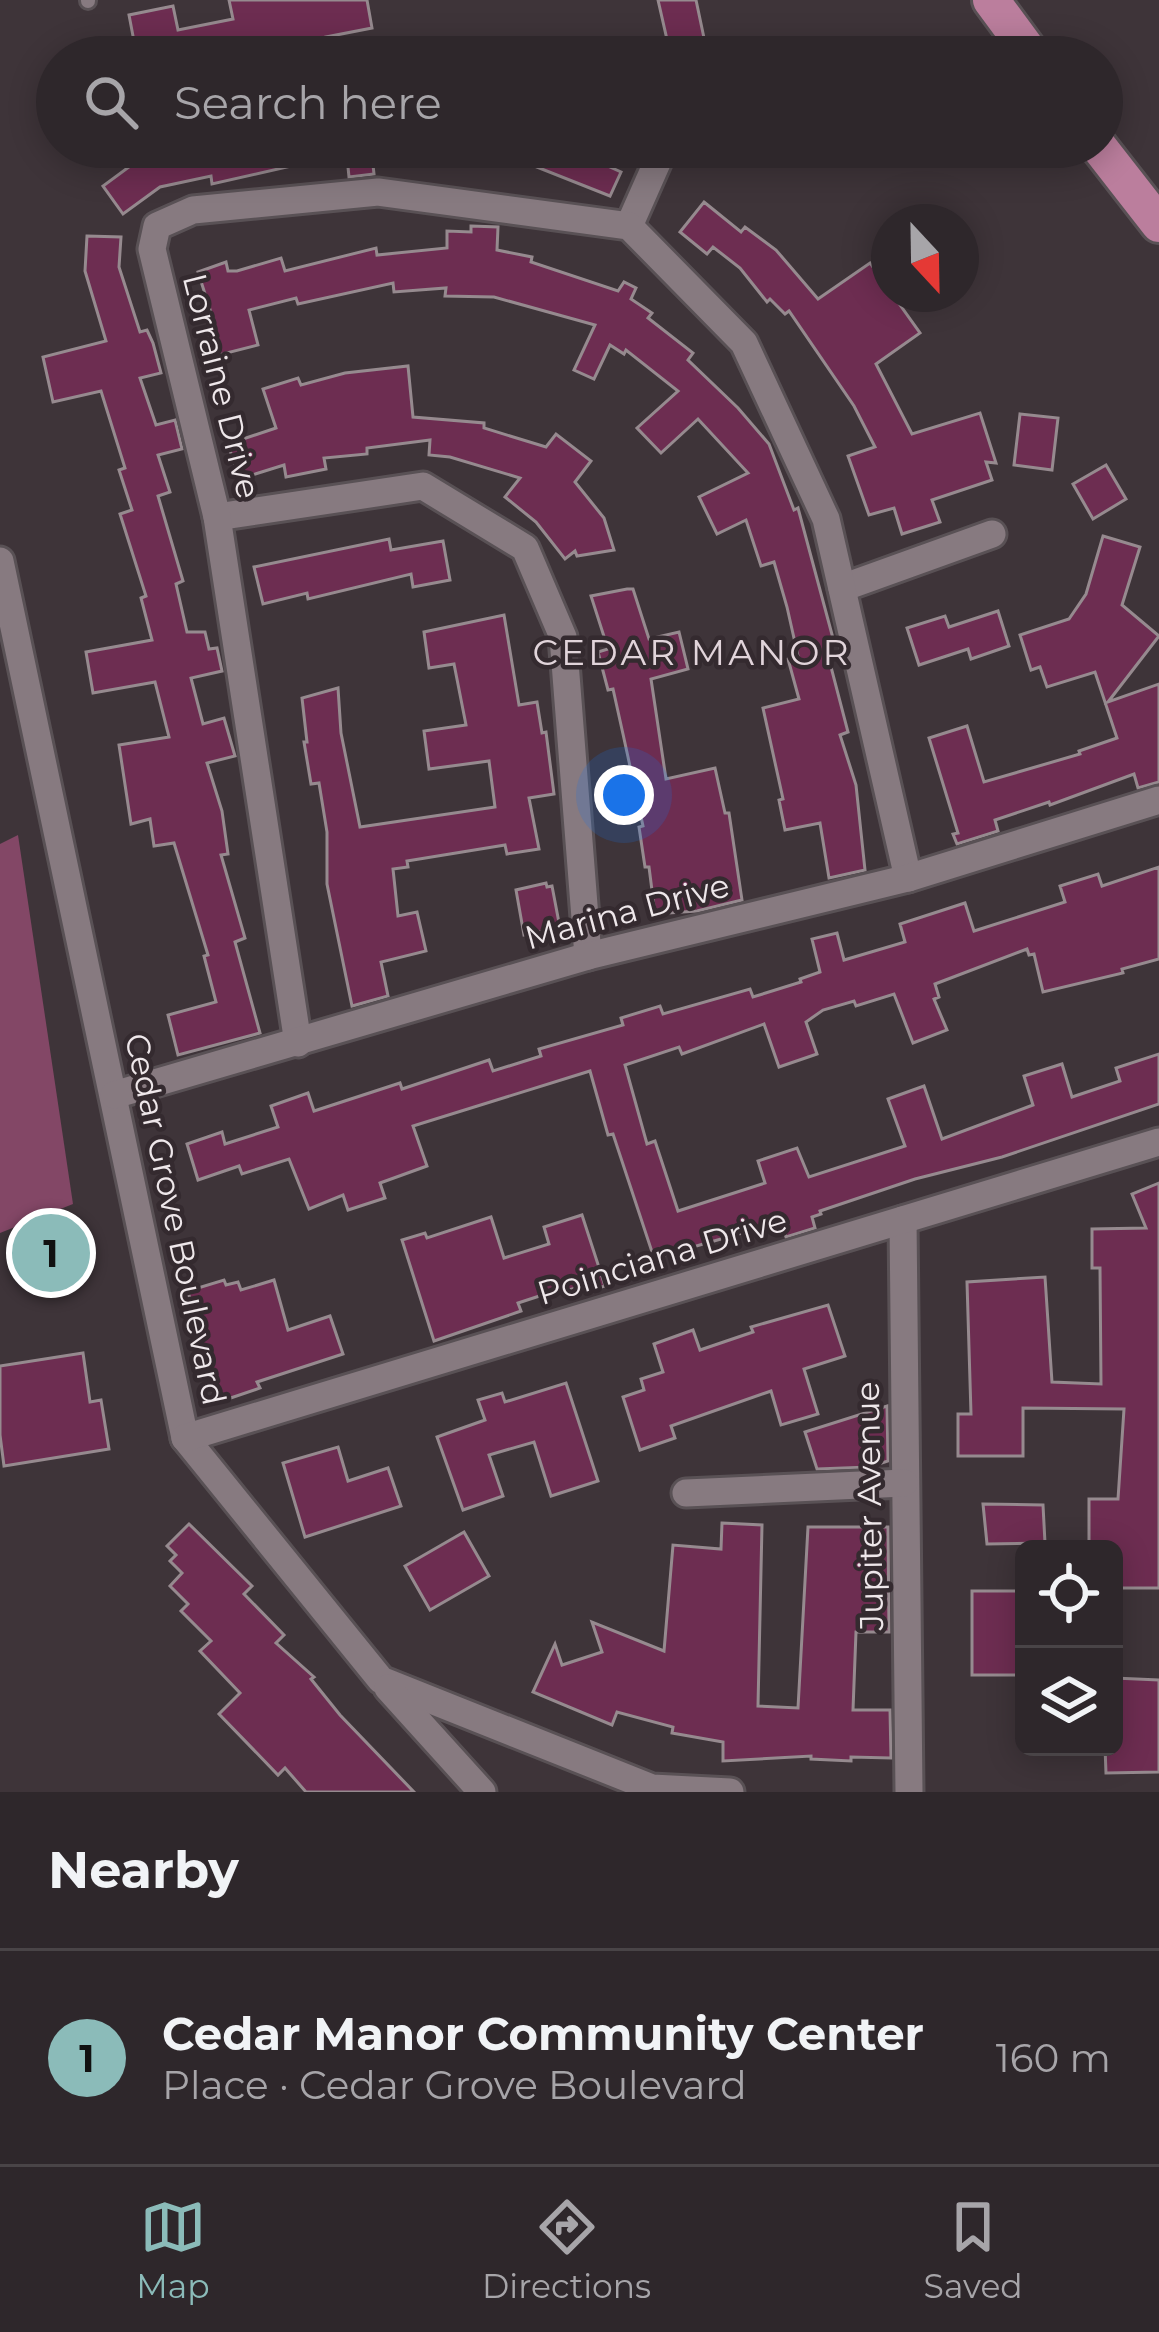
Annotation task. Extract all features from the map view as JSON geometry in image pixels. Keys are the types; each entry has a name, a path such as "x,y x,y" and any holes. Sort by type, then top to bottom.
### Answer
{"main road":[{"path":"992,0 1018,36"},
{"path":"1115,168 1159,224"}],"street":[{"path":"655,168 629,226 744,343 826,519 908,878"},
{"name":"Lorraine Drive","path":"298,1042 217,517 152,249 157,226 193,210 378,192 629,226"},
{"path":"217,517 423,486 525,548 563,637 588,956"},
{"path":"842,588 992,534"},
{"name":"Cedar Grove Boulevard","path":"0,561 185,1438 381,1681 651,1790 730,1792"},
{"name":"Marina Drive","path":"114,1095 588,956 908,878 1159,800"},
{"name":"Poinciana Drive","path":"185,1438 1159,1142"},
{"name":"Jupiter Avenue","path":"903,1220 908,1792"},
{"path":"686,1492 904,1483"},
{"path":"381,1681 482,1792"}],"shaded area":[{"path":"18,835 73,1204 0,1233 0,844"}],"building":[{"path":"229,0 367,0 372,28 331,36 133,36 129,15 173,6 178,30 233,19"},
{"path":"658,0 696,0 704,36 666,36"},
{"path":"127,168 282,168 212,184 211,176 160,187 123,214 103,186"},
{"path":"348,168 373,168 374,174 349,177"},
{"path":"539,168 612,168 621,172 610,196"},
{"path":"704,202 741,232 745,227 776,250 818,299 870,263 871,312 905,312 920,333 876,364 912,434 980,413 996,463 986,462 992,480 932,500 940,522 902,534 894,508 869,515 848,456 875,447 854,406 789,311 785,314 770,299 767,302 740,268 713,247 707,254 680,232"},
{"path":"471,226 498,227 497,250 532,257 531,262 618,291 624,282 636,288 631,299 693,353 688,360 769,444 794,510 798,508 834,642 825,644 848,732 840,735 856,785 865,870 829,878 820,823 785,830 763,708 799,699 788,659 798,656 787,607 774,562 761,566 746,520 717,534 699,497 748,473 698,419 661,453 637,428 678,391 626,350 624,354 610,345 594,379 574,370 595,325 494,297 445,296 446,288 394,292 393,283 249,310 258,345 215,356 207,323 214,322 198,272 226,262 228,271 237,271 281,258 285,271 376,248 377,255 447,248 447,231 471,232"},
{"path":"87,236 121,237 119,267 140,332 147,330 161,373 140,378 156,425 175,420 182,449 158,455 170,492 158,496 183,581 176,584 187,632 205,632 209,649 217,648 222,671 191,678 203,724 224,718 235,756 207,763 222,811 228,854 221,855 245,938 235,942 260,1033 178,1055 168,1015 216,1002 204,956 208,955 174,843 154,846 150,819 131,824 119,745 169,737 155,682 93,693 86,652 152,640 141,598 146,596 120,514 132,510 119,470 125,468 101,391 53,402 43,357 106,341 85,271"},
{"path":"408,366 413,417 484,423 484,428 546,447 556,434 591,461 575,482 604,518 614,550 577,556 575,551 565,559 536,522 505,497 520,478 429,455 430,440 324,458 326,469 286,477 284,465 239,479 228,444 276,428 263,389 298,378 301,385 345,373"},
{"path":"1020,414 1058,418 1052,470 1014,465"},
{"path":"1106,465 1126,499 1093,519 1073,484"},
{"path":"1103,536 1140,547 1122,605 1159,636 1108,702 1159,684 1159,782 1138,788 1134,774 995,820 998,831 957,844 953,834 958,833 929,738 967,726 984,782 1117,738 1095,672 1047,687 1040,667 1031,670 1020,635 1069,619 1086,594"},
{"path":"389,539 391,550 443,541 450,580 413,587 411,574 308,599 307,593 263,604 254,567"},
{"path":"633,589 649,639 679,632 688,669 651,679 666,779 715,768 725,813 729,813 742,900 697,911 655,914 623,734 598,652 608,649 591,596"},
{"path":"998,611 1009,646 971,659 968,649 919,665 907,628 945,616 949,627"},
{"path":"504,615 519,705 537,702 542,733 546,732 554,794 529,798 539,849 507,854 505,845 407,861 408,867 393,869 398,916 417,912 426,951 381,962 388,996 352,1006 327,884 327,832 319,783 311,784 302,698 338,688 341,733 360,827 495,807 489,761 429,769 424,731 466,725 454,664 429,668 424,632"},
{"path":"1159,867 1159,959 1122,969 1123,973 1043,992 1034,954 1029,955 1027,949 935,984 939,997 934,999 947,1030 913,1043 894,994 823,1010 806,1022 817,1054 779,1067 764,1024 682,1054 679,1047 625,1065 647,1144 655,1141 678,1211 765,1183 758,1161 797,1148 809,1177 905,1146 888,1099 924,1086 942,1139 1033,1105 1024,1076 1062,1064 1072,1097 1120,1081 1116,1068 1159,1054 1159,1104 820,1211 812,1217 815,1228 786,1237 781,1222 654,1258 613,1134 608,1135 590,1071 413,1126 427,1166 380,1183 385,1198 348,1210 343,1195 309,1209 289,1159 242,1174 239,1166 198,1180 187,1144 222,1132 225,1144 278,1127 271,1106 308,1093 314,1111 489,1060 493,1071 541,1056 539,1049 623,1025 621,1018 660,1006 663,1014 750,989 753,997 801,982 820,972 812,939 837,933 844,960 905,942 900,924 965,903 974,931 1065,902 1060,886 1098,874 1102,886"},
{"path":"546,883 552,886 560,928 524,935 516,890"},
{"path":"1159,1183 1159,1588 1123,1588 1123,1540 1089,1540 1089,1499 1118,1499 1124,1409 1023,1408 1023,1456 958,1456 958,1414 971,1414 967,1282 1045,1277 1052,1382 1101,1384 1100,1268 1092,1268 1092,1229 1146,1228 1132,1194"},
{"path":"582,1215 605,1286 581,1293 579,1287 564,1288 518,1303 521,1311 434,1341 402,1240 425,1233 427,1238 491,1217 504,1258 549,1244 544,1227"},
{"path":"67,1229 75,1268 35,1277 27,1238"},
{"path":"224,1280 226,1285 238,1282 241,1290 274,1280 288,1330 330,1316 343,1354 257,1382 260,1388 216,1403 188,1291"},
{"path":"828,1305 845,1356 804,1369 818,1414 781,1425 771,1391 671,1426 675,1438 640,1450 623,1397 644,1390 641,1379 663,1372 654,1344 693,1330 700,1350 753,1332 751,1327"},
{"path":"83,1353 90,1402 101,1400 109,1449 4,1466 0,1366"},
{"path":"566,1383 598,1481 551,1496 534,1442 489,1455 503,1496 463,1510 437,1437 485,1420 478,1400 502,1393 505,1402"},
{"path":"887,1406 888,1461 870,1467 817,1469 805,1432"},
{"path":"338,1447 348,1481 388,1468 401,1506 305,1537 283,1463"},
{"path":"983,1504 1043,1505 1045,1540 987,1544"},
{"path":"722,1523 762,1525 758,1706 798,1708 808,1527 888,1527 889,1632 856,1632 853,1710 890,1710 891,1758 723,1761 723,1742 672,1733 673,1727 617,1712 612,1725 533,1692 555,1644 562,1665 602,1652 592,1622 664,1651 673,1545 721,1549"},
{"path":"189,1524 252,1586 244,1594 284,1635 276,1643 314,1677 311,1679 340,1715 414,1792 306,1792 285,1768 278,1775 219,1714 240,1693 200,1651 211,1641 181,1611 188,1604 170,1586 182,1573 170,1561 176,1555 167,1546"},
{"path":"464,1532 489,1576 430,1610 405,1566"},
{"path":"972,1591 1015,1591 1015,1675 972,1675"},
{"path":"1123,1678 1159,1680 1159,1772 1106,1773 1105,1756 1123,1756"}],"place":[{"name":"Cedar Manor Community Center","path":"51,1253"}],"district":[{"name":"CEDAR MANOR","path":"692,652"}]}
